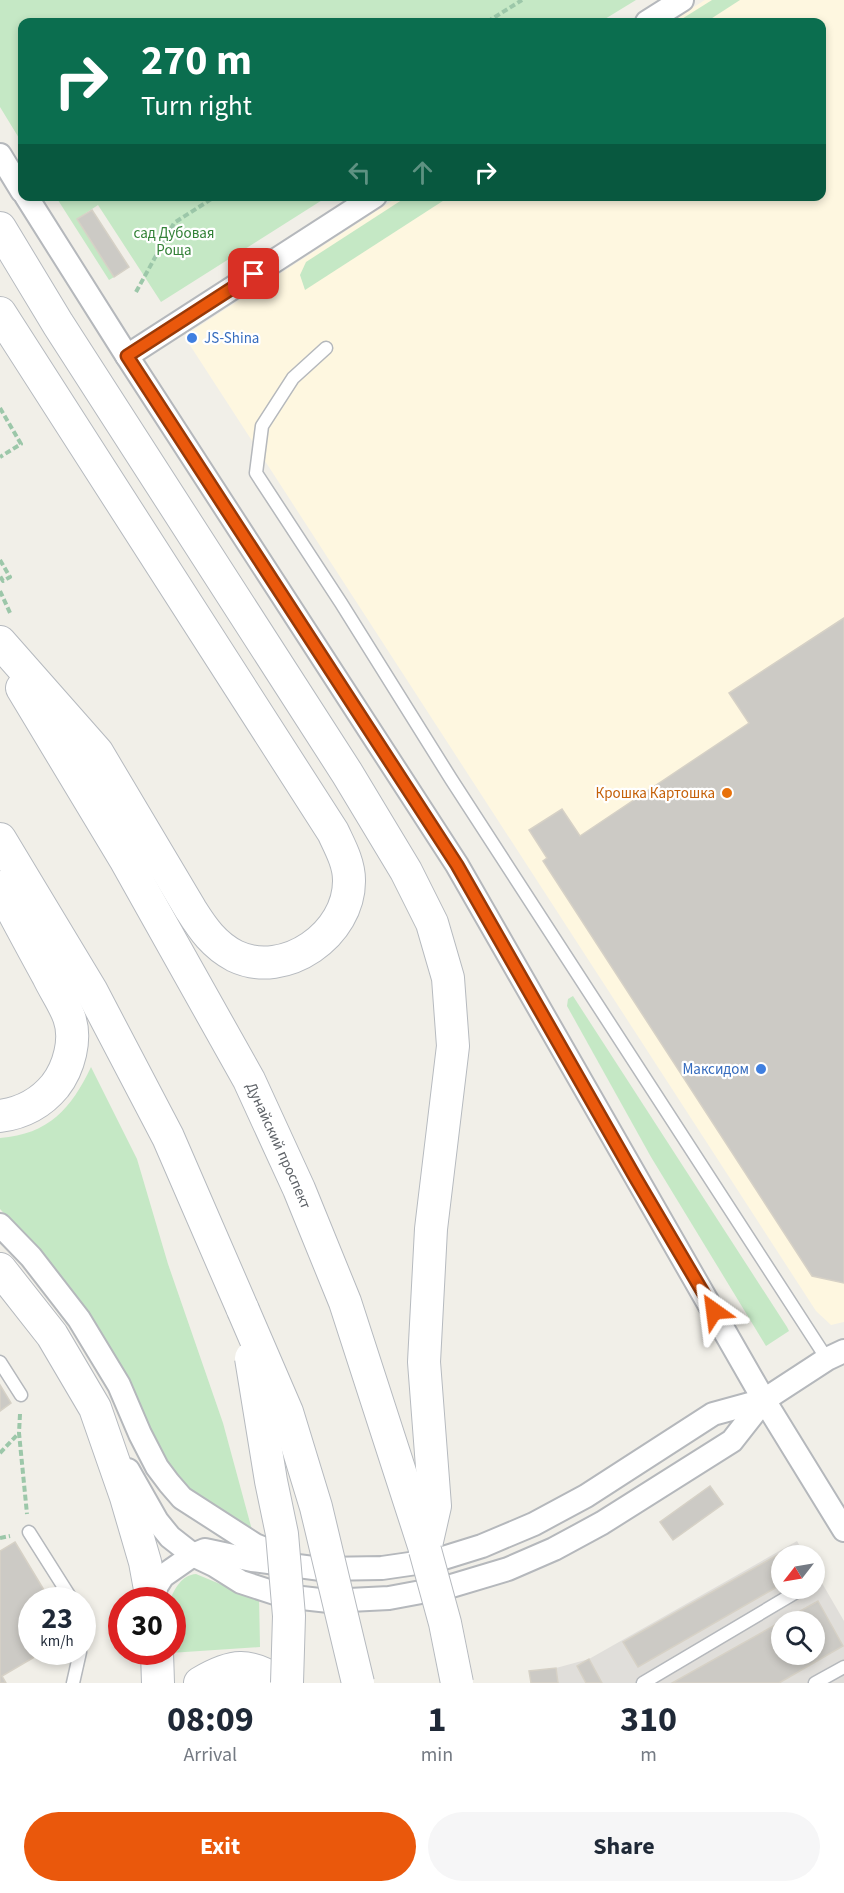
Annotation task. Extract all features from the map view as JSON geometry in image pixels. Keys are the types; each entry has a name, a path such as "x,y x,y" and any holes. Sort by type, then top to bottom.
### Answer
{"main road":[{"path":"0,228 58,324 347,773 406,871 432,922 448,978 453,1046 431,1229 425,1340 425,1401 435,1506 425,1550"},
{"path":"0,314 333,832 344,857 349,879 347,896 332,929 319,943 287,959 262,962 237,957 214,942 191,910 97,752 7,632"},
{"name":"Дунайский проспект","path":"0,652 125,859 249,1080 299,1189 345,1302 425,1550 445,1623 457,1683"},
{"path":"0,839 91,990 168,1137 287,1412 316,1507 358,1683"},
{"path":"0,887 70,1018 71,1047 69,1062 51,1091 39,1102 26,1109 0,1116"},
{"path":"0,1269 52,1335 95,1408 129,1508 150,1587"},
{"path":"243,1310 282,1534 289,1616 287,1683"},
{"path":"157,1665 158,1683"},
{"path":"201,1683 224,1671 240,1667 258,1670 280,1683"}],"street":[{"path":"653,18 682,0"},
{"path":"0,155 18,184"},
{"path":"29,201 457,865 764,1400 844,1530"},
{"path":"127,356 367,201"},
{"path":"0,1225 31,1257 79,1319 119,1385 157,1467 182,1498 255,1545 321,1569"},
{"path":"158,1587 163,1576 193,1555 205,1550 252,1560 321,1569 382,1568 426,1562 482,1546 534,1524 586,1496 713,1414 764,1400 835,1355"},
{"path":"95,1408 157,1521 170,1537 193,1555 241,1582 284,1596 341,1601 388,1598 447,1587 508,1569 554,1549 602,1523 732,1441 764,1400"}],"lane":[{"path":"326,348 293,378 262,426 256,473 341,603 451,779 835,1355"},
{"path":"0,1362 21,1395"},
{"path":"29,1532 64,1587"},
{"path":"643,1683 784,1599"},
{"path":"73,1683 77,1665"},
{"path":"815,1683 844,1667"}],"path":[{"path":"493,18 522,0"},
{"path":"136,292 174,223 208,201"},
{"path":"0,408 21,444 0,457"},
{"path":"0,560 10,577 3,581 0,576"},
{"path":"0,591 7,632"},
{"path":"21,1395 19,1433 29,1532"},
{"path":"0,1453 19,1433"}],"shaded area":[{"path":"705,0 844,0 844,1322 831,1325 816,1311 184,336 392,201 826,201 826,18 676,18"},
{"path":"771,1556 771,1599 825,1599 825,1588 844,1621 844,1683 531,1683 529,1671 556,1668 589,1659"}],"green space":[{"path":"0,0 636,0 607,18 18,18 18,136 0,107"},
{"path":"712,0 740,0 712,18 683,18"},
{"name":"сад Дубовая Роща","path":"59,201 321,201 161,302 98,205 77,219 114,277 109,280"},
{"path":"400,201 443,201 305,290 300,275 306,262"},
{"path":"573,996 787,1327 789,1331 766,1346 651,1157 567,1006 568,999"},
{"path":"91,1067 137,1159 168,1264 223,1423 252,1530 188,1493 164,1460 138,1401 90,1317 43,1255 0,1209 0,1138 32,1131 56,1117 75,1095"},
{"path":"196,1574 259,1596 260,1647 186,1652 186,1587 177,1587 191,1575"}],"building":[{"path":"92,210 129,267 114,277 77,219"},
{"name":"Максидом","path":"844,618 844,1283 812,1276 543,861 547,858 529,830 562,809 580,836 749,723 729,693"},
{"path":"0,1385 11,1403 0,1411"},
{"path":"710,1486 723,1504 673,1540 660,1522"},
{"path":"15,1542 42,1587 18,1587 18,1665 21,1665 2,1676 6,1683 0,1683 0,1551"},
{"path":"771,1559 771,1590 638,1667 623,1642"},
{"path":"818,1601 824,1611 800,1611"},
{"path":"825,1614 843,1646 825,1656"},
{"path":"771,1627 771,1665 810,1665 779,1683 672,1683"},
{"path":"589,1659 602,1683 586,1683 577,1666"},
{"path":"556,1668 558,1683 531,1683 529,1671"}],"place":[{"name":"JS-Shina","path":"192,338"},
{"name":"Крошка Картошка","path":"727,793"},
{"name":"Максидом","path":"761,1069"}],"route":[{"path":"254,274 127,356 457,865 714,1311"}]}
